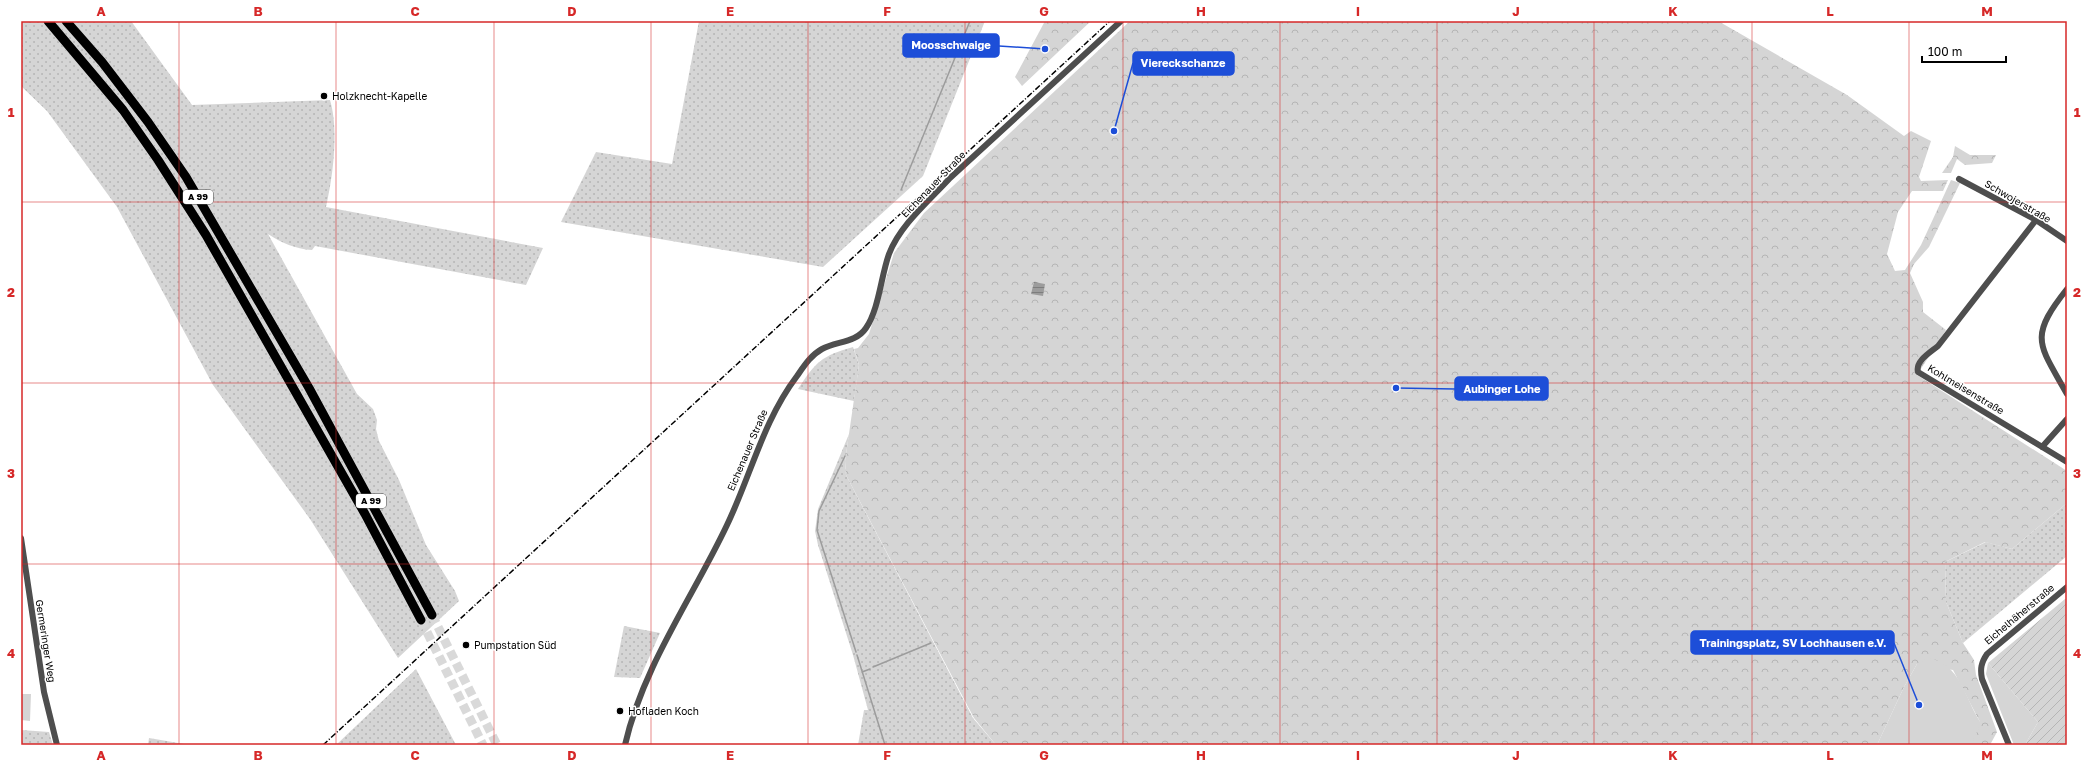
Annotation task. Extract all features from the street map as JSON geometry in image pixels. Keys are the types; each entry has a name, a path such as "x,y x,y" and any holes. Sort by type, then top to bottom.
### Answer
{"highway":[{"name":"A 99","path":"48,21 123,110 158,160 206,235 365,514 421,620"},
{"name":"A 99","path":"66,21 102,62 139,110 186,177 309,388 432,615"}],"street":[{"name":"Eichenauer Straße","path":"625,745 645,688 659,656 728,524 771,416 795,378 816,353 831,345 855,339 867,327 892,248 906,226 926,204 950,178 1121,21"},
{"name":"Schwojerstraße","path":"1959,179 2036,220 2067,241"},
{"name":"Kohlmeisenstraße","path":"2036,220 1938,346 1919,363 1917,368 1918,372 2067,462"},
{"path":"2067,289 2047,315 2043,324 2042,346 2067,394"},
{"path":"2042,447 2067,419"},
{"name":"Germeringer Weg","path":"21,538 44,692 57,745"},
{"name":"Eichelhäherstraße","path":"2009,745 1982,679 1980,669 1982,661 1987,654 2067,587"}],"green space":[{"path":"21,21 131,21 192,105 330,100 333,112 335,139 333,167 326,207 543,248 526,285 315,246 312,250 294,247 268,234 357,394 373,409 377,420 376,429 379,441 399,480 426,545 455,591 459,601 398,658 310,519 213,385 117,207 47,111 21,86"},
{"path":"699,21 985,21 923,176 823,267 561,222 596,152 672,164"},
{"path":"1045,21 1091,21 1022,86 1015,77"},
{"path":"1130,21 1718,21 1847,95 1904,136 1911,131 1931,141 1919,177 1921,181 1948,180 1943,191 1912,191 1898,212 1887,254 1895,271 1905,270 1921,245 1951,180 1960,183 1929,247 1914,264 1910,273 1923,302 1923,312 1946,330 1917,375 2067,471 2067,503 2012,549 1985,542 1945,562 1946,602 1963,643 1974,660 1976,675 1997,732 1990,745 1969,745 1980,722 1953,670 1917,664 1904,687 1877,745 996,745 974,718 846,475 845,461 859,365 854,349 858,348 869,334 894,253 924,213"},
{"path":"1955,146 1970,155 1996,155 1992,163 1965,165 1957,159 1951,173 1942,173 1953,157"},
{"path":"853,347 859,365 854,401 798,389 820,361 842,350"},
{"path":"849,434 845,461 846,475 973,718 996,745 858,745 864,710 868,710 853,655 818,545 815,531 818,509"},
{"path":"2067,503 2067,556 1963,643 1946,602 1945,562 1986,542 2012,549"},
{"path":"2065,599 2067,599 2067,745 2028,745 2026,743 2038,722 1988,663"},
{"path":"624,626 660,633 640,678 614,677"},
{"path":"1928,658 1939,661 1948,667 1955,675 1981,723 1971,745 1877,745 1904,687 1917,664"},
{"path":"1988,663 2038,722 2026,743 2028,745 2014,745 1986,674"},
{"path":"416,669 456,745 336,745"},
{"path":"21,694 31,694 30,721 21,720"},
{"path":"21,730 49,732 53,745 21,745"},
{"path":"149,738 190,745 148,745"}],"shaded area":[{"path":"1034,282 1045,284 1043,296 1031,294"}],"waterway":[{"path":"901,190 970,21"},
{"path":"845,456 819,511 817,530 856,652"},
{"path":"873,667 931,643"},
{"path":"857,655 885,745"},
{"path":"862,672 870,669"}],"tunnel":[{"path":"432,615 497,745"},
{"path":"421,620 483,745"}],"railway":[{"path":"323,745 1110,21"}],"place":[{"name":"Moosschwaige","path":"1045,49"},
{"name":"Holzknecht-Kapelle","path":"324,96"},
{"name":"Viereckschanze","path":"1114,131"},
{"name":"Aubinger Lohe","path":"1396,388"},
{"name":"Pumpstation Süd","path":"466,645"},
{"name":"Trainingsplatz, SV Lochhausen e.V.","path":"1919,705"},
{"name":"Hofladen Koch","path":"620,711"}]}
